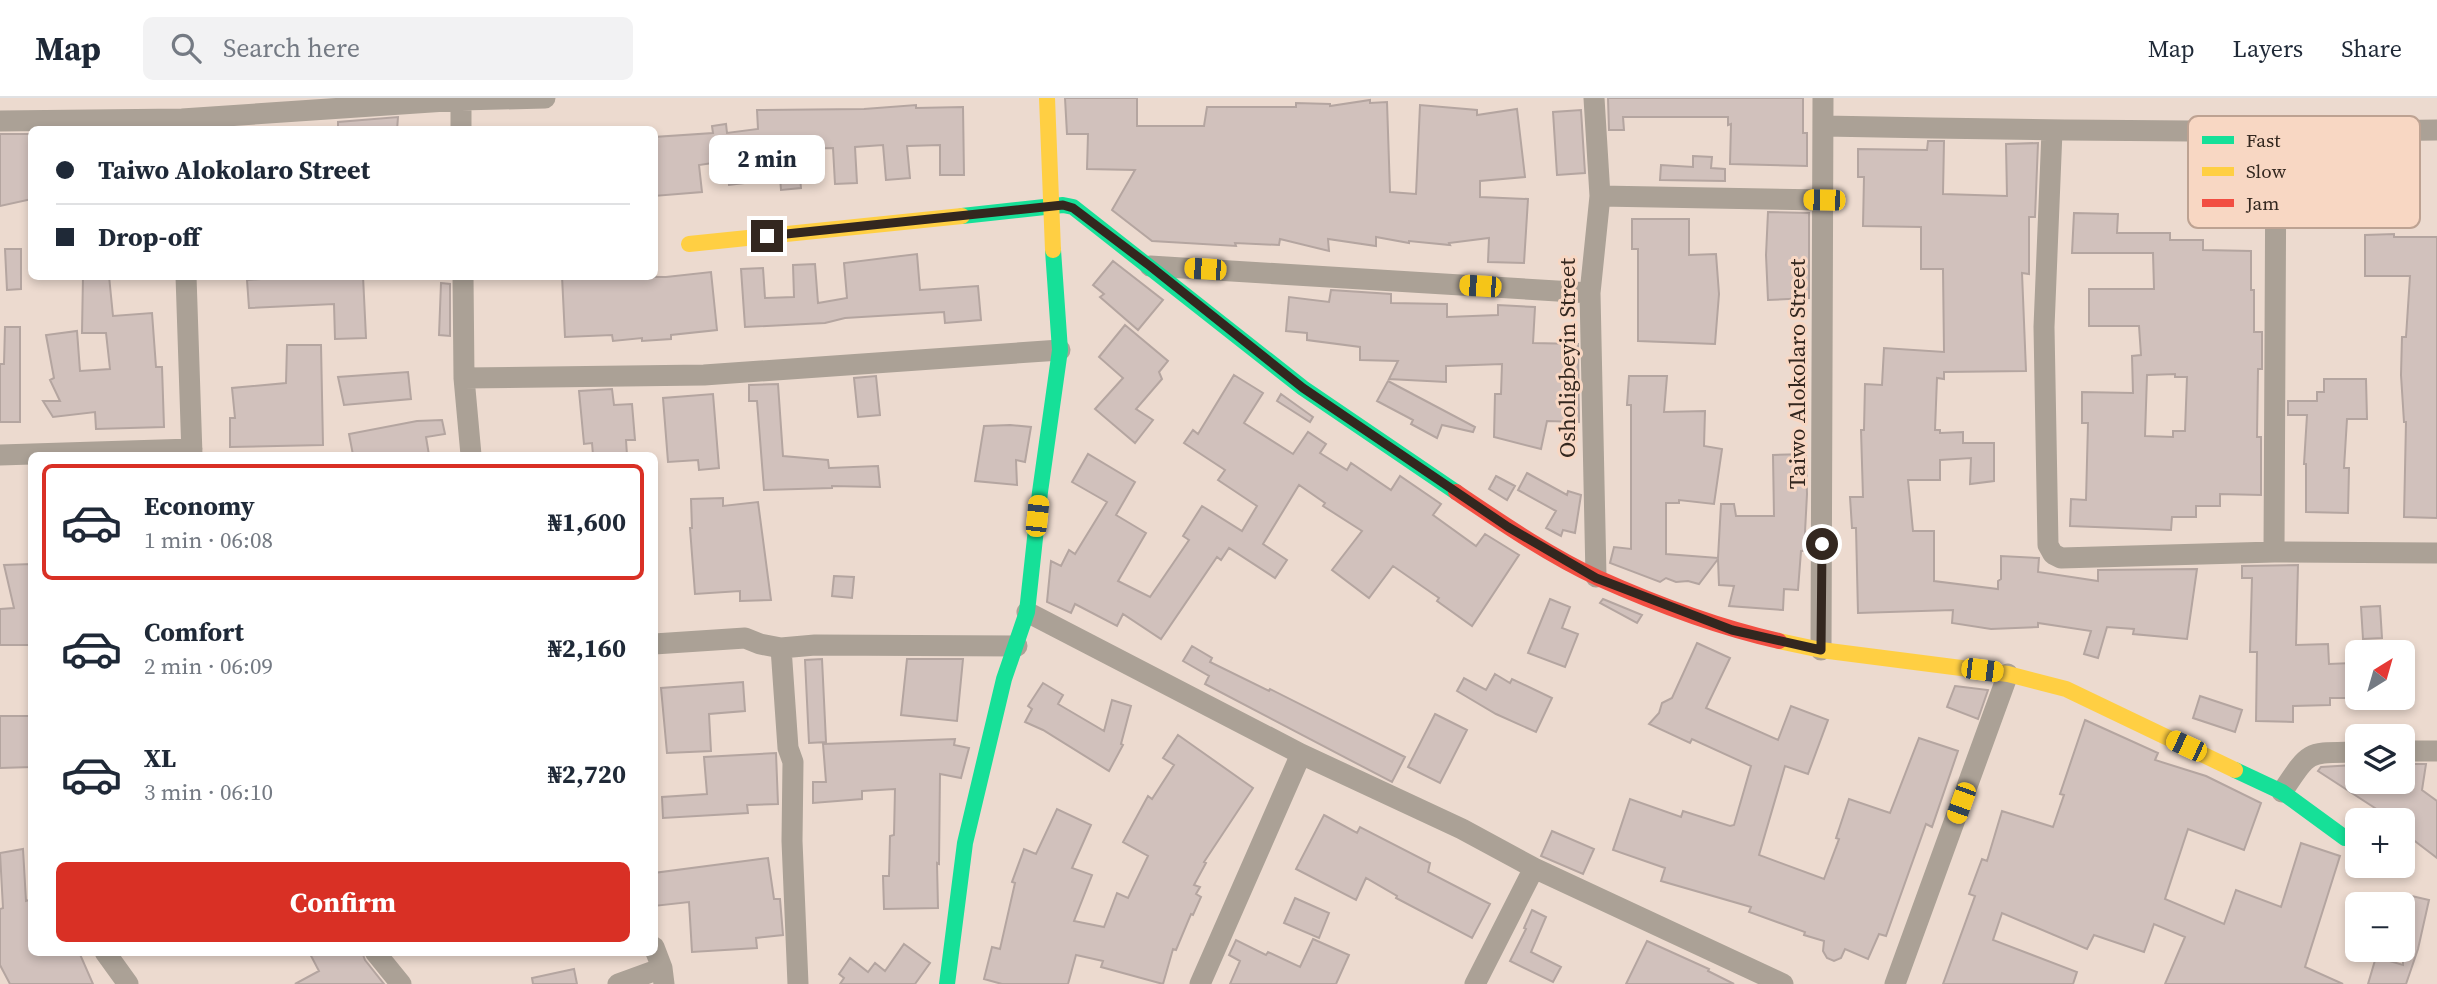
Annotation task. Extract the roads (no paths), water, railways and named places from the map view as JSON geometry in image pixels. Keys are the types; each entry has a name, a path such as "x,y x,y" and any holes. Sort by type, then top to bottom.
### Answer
{"street":[{"path":"0,121 182,124 461,100 545,98"},
{"path":"947,984 965,843 1004,679 1027,612 1060,350 1053,271 1053,206 1046,98"},
{"name":"Osholigbeyin Street","path":"1594,98 1600,196 1590,293 1596,578"},
{"name":"Taiwo Alokolaro Street","path":"1821,650 1824,98"},
{"path":"461,100 461,126"},
{"path":"1824,125 2188,132"},
{"path":"2052,131 2044,327 2048,545 2053,554 2061,558 2274,552 2437,553"},
{"path":"1600,196 1824,200"},
{"path":"689,244 1063,205 1073,208 1303,388 1508,527 1596,578 1732,630 1821,650 2008,674 2066,689 2282,792 2345,838"},
{"path":"2274,552 2276,228"},
{"path":"1150,266 1590,293"},
{"path":"186,280 192,452"},
{"path":"463,280 464,378 471,452"},
{"path":"464,378 704,375 1060,350"},
{"path":"0,455 28,455"},
{"path":"1027,612 1301,754 1462,829 1535,868 1783,984"},
{"path":"658,644 745,638 760,645 781,648 815,645 1017,646"},
{"path":"781,648 788,748 793,762 792,841 798,984"},
{"path":"1895,984 2008,674"},
{"path":"2415,751 2437,751"},
{"path":"2282,792 2308,756 2345,752"},
{"path":"1200,984 1301,754"},
{"path":"1475,984 1535,868"},
{"path":"108,956 128,984"},
{"path":"378,956 401,984"},
{"path":"618,984 663,976 657,956"}]}
